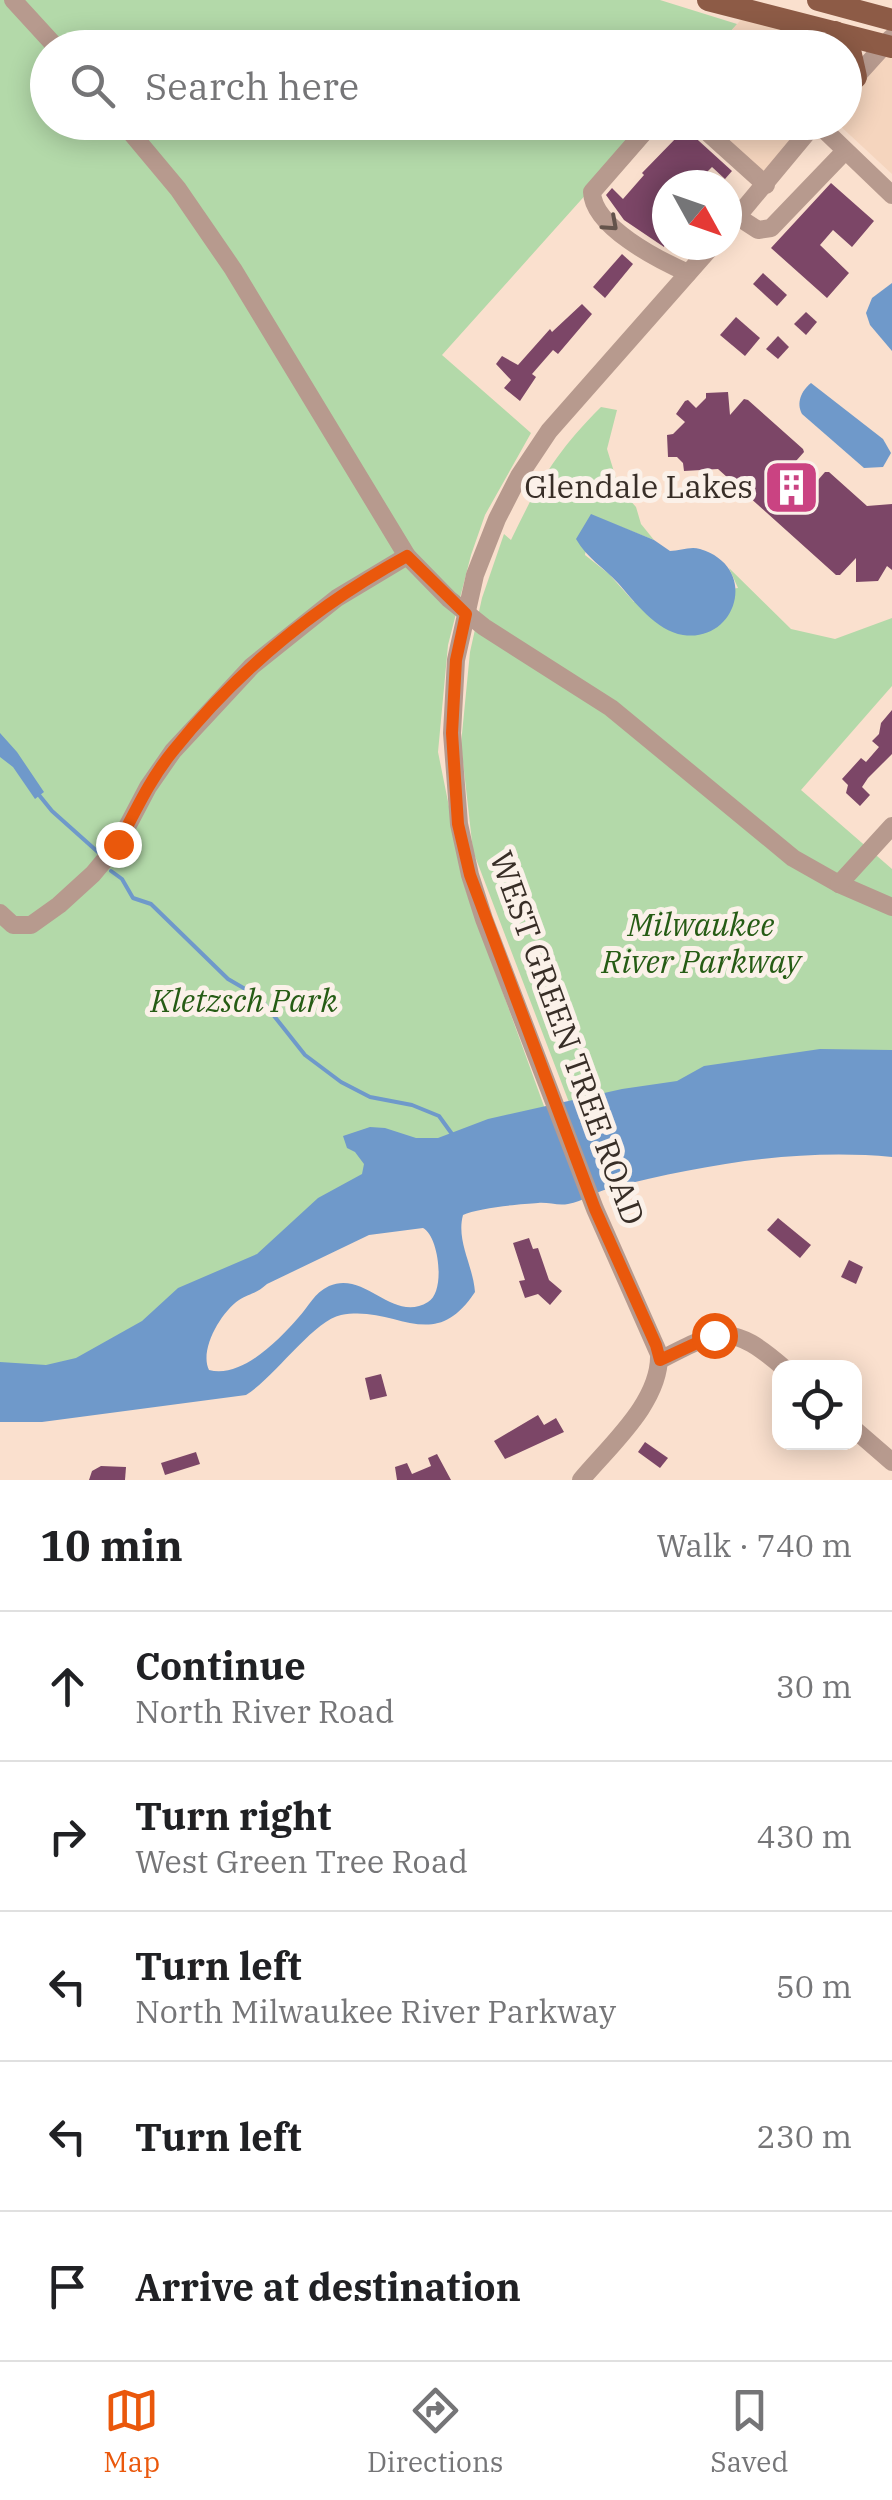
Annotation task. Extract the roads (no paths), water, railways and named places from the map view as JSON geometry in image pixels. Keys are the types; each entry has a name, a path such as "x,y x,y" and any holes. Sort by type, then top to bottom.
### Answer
{"main road":[{"path":"708,0 750,5 829,30"},
{"path":"827,1 892,20"},
{"path":"862,37 890,43"}],"street":[{"path":"0,6 10,0 39,30"},
{"path":"862,72 890,43"},
{"path":"137,140 178,189 233,270 407,556 466,614 611,708 766,839 839,884 892,906"},
{"path":"637,140 592,192 592,203 602,217 649,255 688,273"},
{"path":"716,140 766,184"},
{"path":"742,211 801,140"},
{"path":"835,140 892,196"},
{"path":"742,225 758,230 771,228 845,150"},
{"name":"WEST GREEN TREE ROAD","path":"660,1360 595,1209 484,919 458,824 452,733 456,660 476,575 497,519 531,458 570,406 699,260"},
{"path":"0,913 14,925 30,925 60,905 118,844 148,787 173,751 252,666 337,598 407,556"},
{"path":"839,884 892,826"},
{"path":"581,1480 643,1403 660,1360 714,1335 731,1334 751,1342 774,1360"},
{"path":"862,1436 892,1462"}],"water":[{"path":"892,283 892,351 870,325 866,313 872,298"},
{"path":"811,383 883,439 891,453 883,467 864,468 802,414 800,397"},
{"path":"591,514 654,540 670,551 696,548 719,558 730,571 735,586 728,616 702,634 683,635 655,622 576,539"},
{"path":"0,733 44,792 35,799 13,767 0,757"},
{"path":"820,1049 892,1050 892,1157 821,1155 750,1160 605,1189 568,1204 521,1204 463,1215 463,1244 475,1292 444,1321 429,1325 361,1313 341,1315 306,1338 246,1395 42,1422 0,1422 0,1362 46,1365 76,1358 142,1321 178,1288 257,1254 318,1198 362,1174 364,1164 347,1148 343,1136 370,1127 416,1138 438,1138 488,1119 677,1081 704,1066","holes":["423,1228 429,1233 439,1276 434,1296 428,1302 403,1307 355,1285 329,1286 258,1356 234,1369 209,1370 209,1342 225,1313 239,1300 369,1235"]}],"waterway":[{"path":"39,795 99,853"},
{"path":"111,871 122,879 133,898 151,904 228,979 259,997 305,1055 341,1082 370,1097 412,1105 439,1116 452,1134"}],"place":[{"name":"Glendale Lakes","path":"792,487"}],"park label":[{"name":"Milwaukee River Parkway","path":"701,944"},
{"name":"Kletzsch Park","path":"244,1001"}]}
